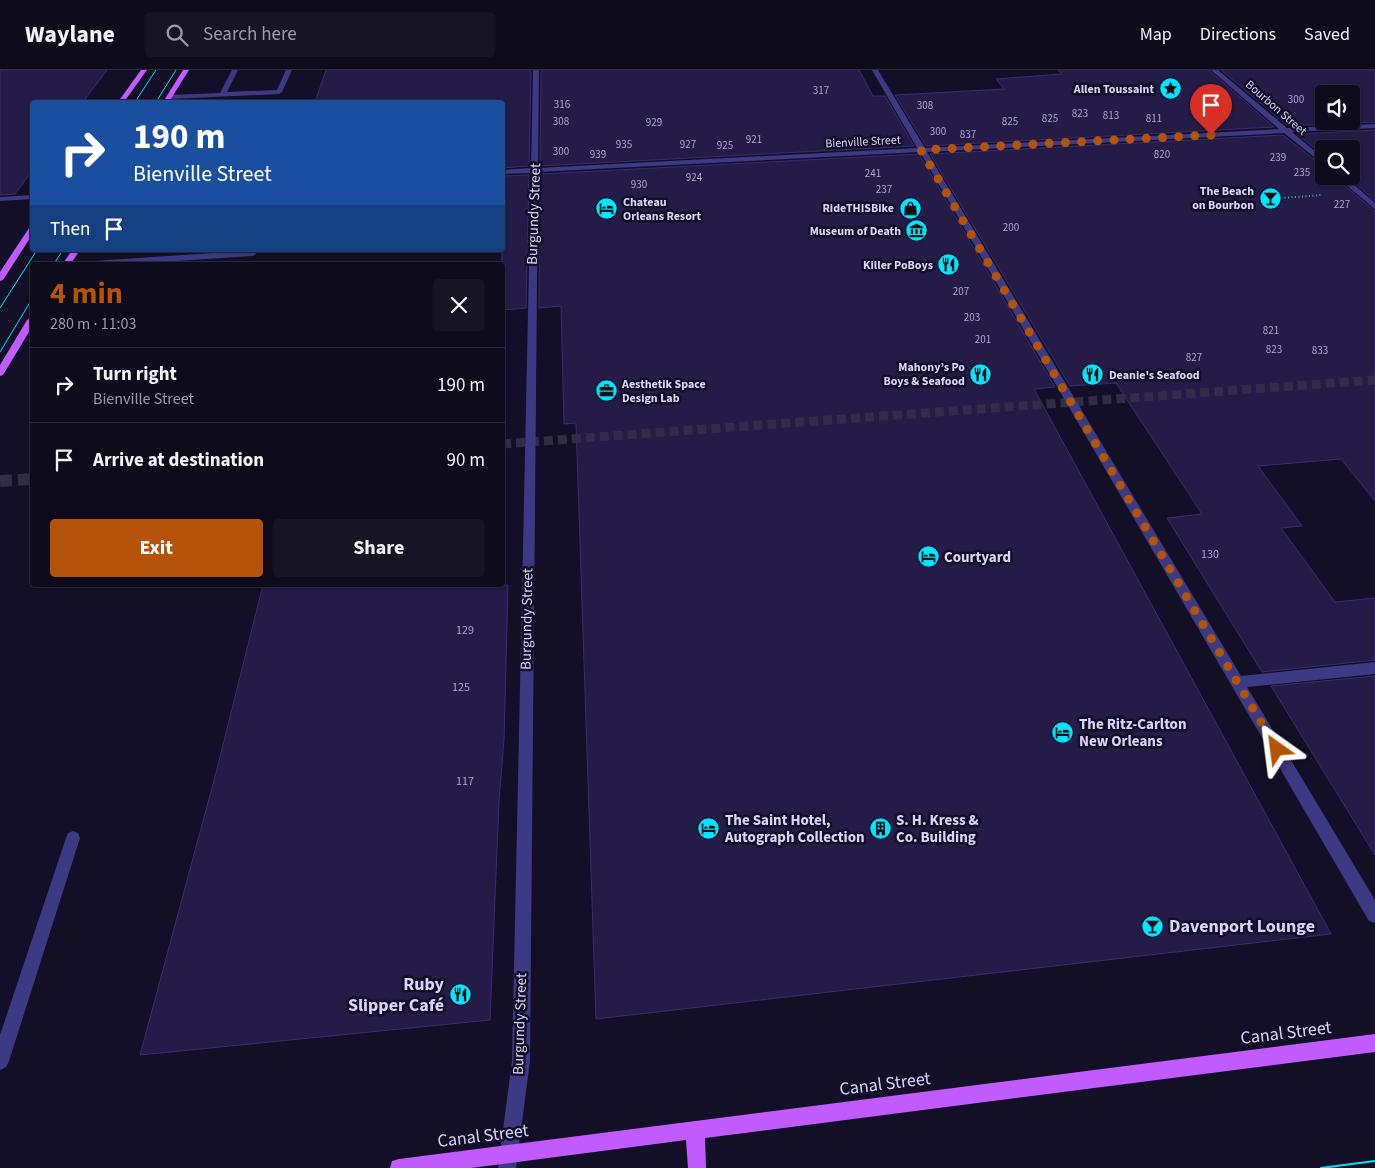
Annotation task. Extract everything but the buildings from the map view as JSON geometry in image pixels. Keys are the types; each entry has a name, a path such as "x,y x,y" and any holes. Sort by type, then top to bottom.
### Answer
{"main road":[{"path":"122,100 144,70"},
{"path":"168,100 186,70"},
{"path":"0,278 30,233"},
{"path":"0,373 30,323"},
{"name":"Canal Street","path":"400,1168 508,1161 695,1130 1375,1043"},
{"path":"695,1130 697,1168"}],"street":[{"path":"222,95 235,70"},
{"path":"168,100 279,92 289,70"},
{"name":"Burgundy Street","path":"508,1161 520,1061 536,70"},
{"path":"875,70 1375,915"},
{"name":"Bourbon Street","path":"1214,70 1315,156"},
{"name":"Bienville Street","path":"505,172 1375,126"},
{"path":"1349,185 1375,207"},
{"path":"0,199 30,197"},
{"path":"122,262 252,252"},
{"path":"1237,682 1375,668"},
{"path":"0,1061 73,838"}],"path":[{"path":"1280,198 1358,193"}],"tunnel":[{"path":"505,444 1375,380"},
{"path":"0,481 30,479"}],"tram line":[{"path":"136,100 156,70"},
{"path":"157,100 176,70"},
{"path":"0,308 36,252"},
{"path":"55,262 62,252"},
{"path":"0,352 30,302"},
{"path":"1321,1168 1375,1161"}],"place":[{"name":"Allen Toussaint","path":"1170,89"},
{"name":"The Beach on Bourbon","path":"1270,198"},
{"name":"RideTHISBike","path":"910,208"},
{"name":"Chateau Orleans Resort","path":"607,209"},
{"name":"Museum of Death","path":"917,231"},
{"name":"Killer PoBoys","path":"949,265"},
{"name":"Mahony’s Po Boys & Seafood","path":"981,374"},
{"name":"Deanie's Seafood","path":"1093,375"},
{"name":"Aesthetik Space Design Lab","path":"606,391"},
{"name":"Courtyard","path":"928,557"},
{"name":"The Ritz-Carlton New Orleans","path":"1063,733"},
{"name":"The Saint Hotel, Autograph Collection","path":"709,829"},
{"name":"S. H. Kress & Co. Building","path":"880,829"},
{"name":"Davenport Lounge","path":"1153,926"},
{"name":"Ruby Slipper Café","path":"460,994"}],"route":[{"path":"1211,135 921,150 1277,749"}]}
